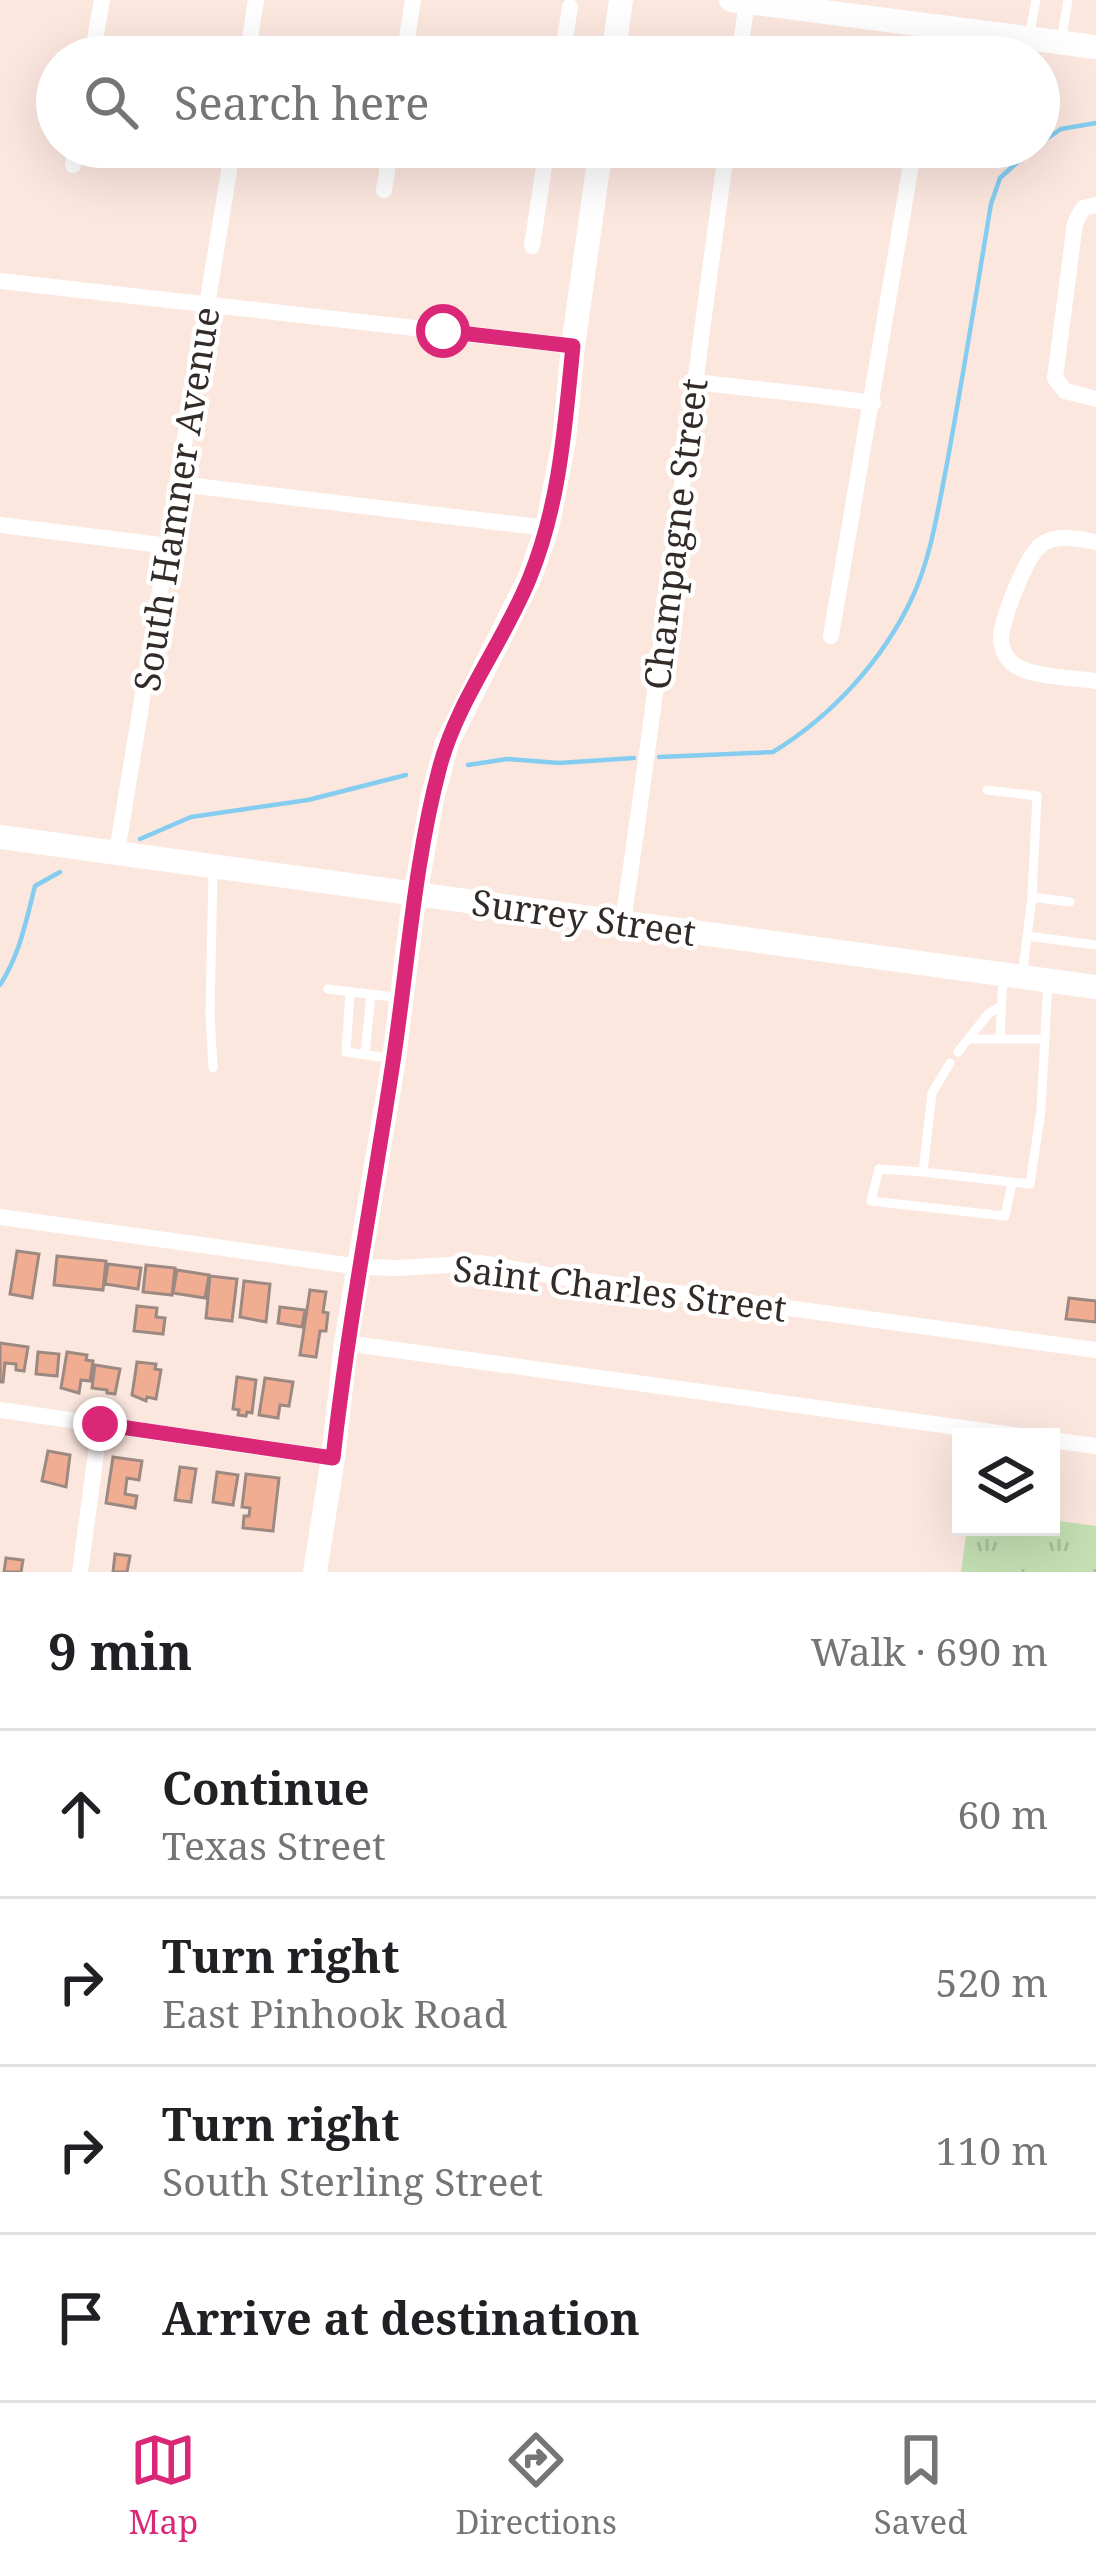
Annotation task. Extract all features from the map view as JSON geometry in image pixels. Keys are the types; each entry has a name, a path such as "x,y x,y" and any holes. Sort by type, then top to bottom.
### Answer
{"main road":[{"path":"616,36 621,0"},
{"path":"739,1 800,4 974,36"},
{"path":"1061,42 1096,47"},
{"path":"315,1572 431,799 447,743 530,578 547,528 564,441 598,168"},
{"name":"Surrey Street","path":"0,837 1096,987"}],"street":[{"path":"96,36 102,0"},
{"path":"250,36 256,0"},
{"path":"407,36 412,0"},
{"path":"739,1 739,36"},
{"path":"565,36 570,7"},
{"name":"South Hamner Avenue","path":"117,852 230,168"},
{"path":"385,190 388,168"},
{"path":"532,246 545,168"},
{"name":"Champagne Street","path":"623,922 724,168"},
{"path":"831,636 911,168"},
{"path":"1096,205 1083,208 1076,223 1055,379 1065,392 1096,398"},
{"path":"0,281 573,346"},
{"path":"694,382 873,403"},
{"path":"179,484 547,528"},
{"path":"0,525 169,546"},
{"path":"1096,542 1066,537 1042,544 1027,563 1001,640 1008,658 1022,669 1096,681"},
{"name":"Saint Charles Street","path":"0,1217 361,1267 482,1263 1096,1350"},
{"path":"346,1343 964,1428"},
{"path":"0,1410 333,1458"},
{"path":"80,1572 100,1424"},
{"path":"1060,1441 1096,1446"}],"lane":[{"path":"1016,36 1036,0"},
{"path":"1061,42 1068,0"},
{"path":"987,790 1037,796 1024,977 1045,1039 1030,1184 879,1169 871,1202 1005,1216 1012,1183"},
{"path":"213,866 213,1068"},
{"path":"1032,896 1070,902"},
{"path":"1028,935 1096,945"},
{"path":"958,1052 1024,977"},
{"path":"328,989 401,998"},
{"path":"350,992 346,1052 394,1059"},
{"path":"365,1054 371,994"},
{"path":"1000,1039 1001,1006"},
{"path":"969,1039 1045,1039"},
{"path":"923,1172 932,1093 950,1063"}],"green space":[{"path":"1060,1521 1096,1526 1096,1572 961,1572 966,1536 1060,1536"}],"building":[{"path":"17,1251 39,1254 32,1298 10,1294"},
{"path":"57,1256 106,1261 103,1290 54,1285"},
{"path":"108,1264 141,1268 138,1289 105,1284"},
{"path":"146,1265 175,1268 172,1295 143,1292"},
{"path":"177,1270 209,1275 205,1298 173,1293"},
{"path":"210,1276 237,1279 232,1321 206,1318"},
{"path":"244,1281 270,1284 266,1322 240,1317"},
{"path":"310,1290 326,1292 323,1312 328,1313 316,1357 300,1355"},
{"path":"1069,1298 1096,1301 1096,1322 1066,1319"},
{"path":"137,1306 157,1308 156,1317 165,1318 163,1334 134,1331"},
{"path":"280,1307 305,1310 302,1327 278,1323"},
{"path":"0,1343 28,1347 24,1371 5,1363 3,1382 0,1382"},
{"path":"38,1352 59,1354 57,1376 36,1374"},
{"path":"67,1352 87,1355 86,1360 93,1361 90,1381 81,1380 79,1393 61,1388"},
{"path":"137,1362 156,1364 155,1369 161,1370 156,1399 147,1397 146,1401 132,1395"},
{"path":"95,1365 120,1369 115,1394 92,1388"},
{"path":"237,1377 256,1380 252,1413 246,1416 233,1409"},
{"path":"265,1378 293,1382 289,1406 280,1405 278,1418 259,1415"},
{"path":"48,1451 70,1455 66,1487 42,1481"},
{"path":"113,1457 142,1461 139,1480 127,1478 125,1494 137,1496 135,1508 106,1503"},
{"path":"180,1467 196,1469 191,1502 175,1500"},
{"path":"217,1472 238,1475 233,1505 213,1502"},
{"path":"246,1474 279,1478 273,1531 243,1528 250,1508 242,1507"},
{"path":"115,1554 130,1556 127,1572 113,1572"},
{"path":"6,1558 23,1560 21,1572 4,1572"}],"waterway":[{"path":"1060,130 1096,123"},
{"path":"659,757 773,752 854,685 900,621 918,583 936,521 991,204 1000,178 1011,168"},
{"path":"468,765 507,759 559,763 634,758"},
{"path":"140,839 191,817 308,800 406,775"},
{"path":"0,985 17,949 35,886 60,872"}],"route":[{"path":"100,1424 333,1458 346,1343 431,799 447,743 530,578 547,528 564,441 573,346 443,331"}]}
